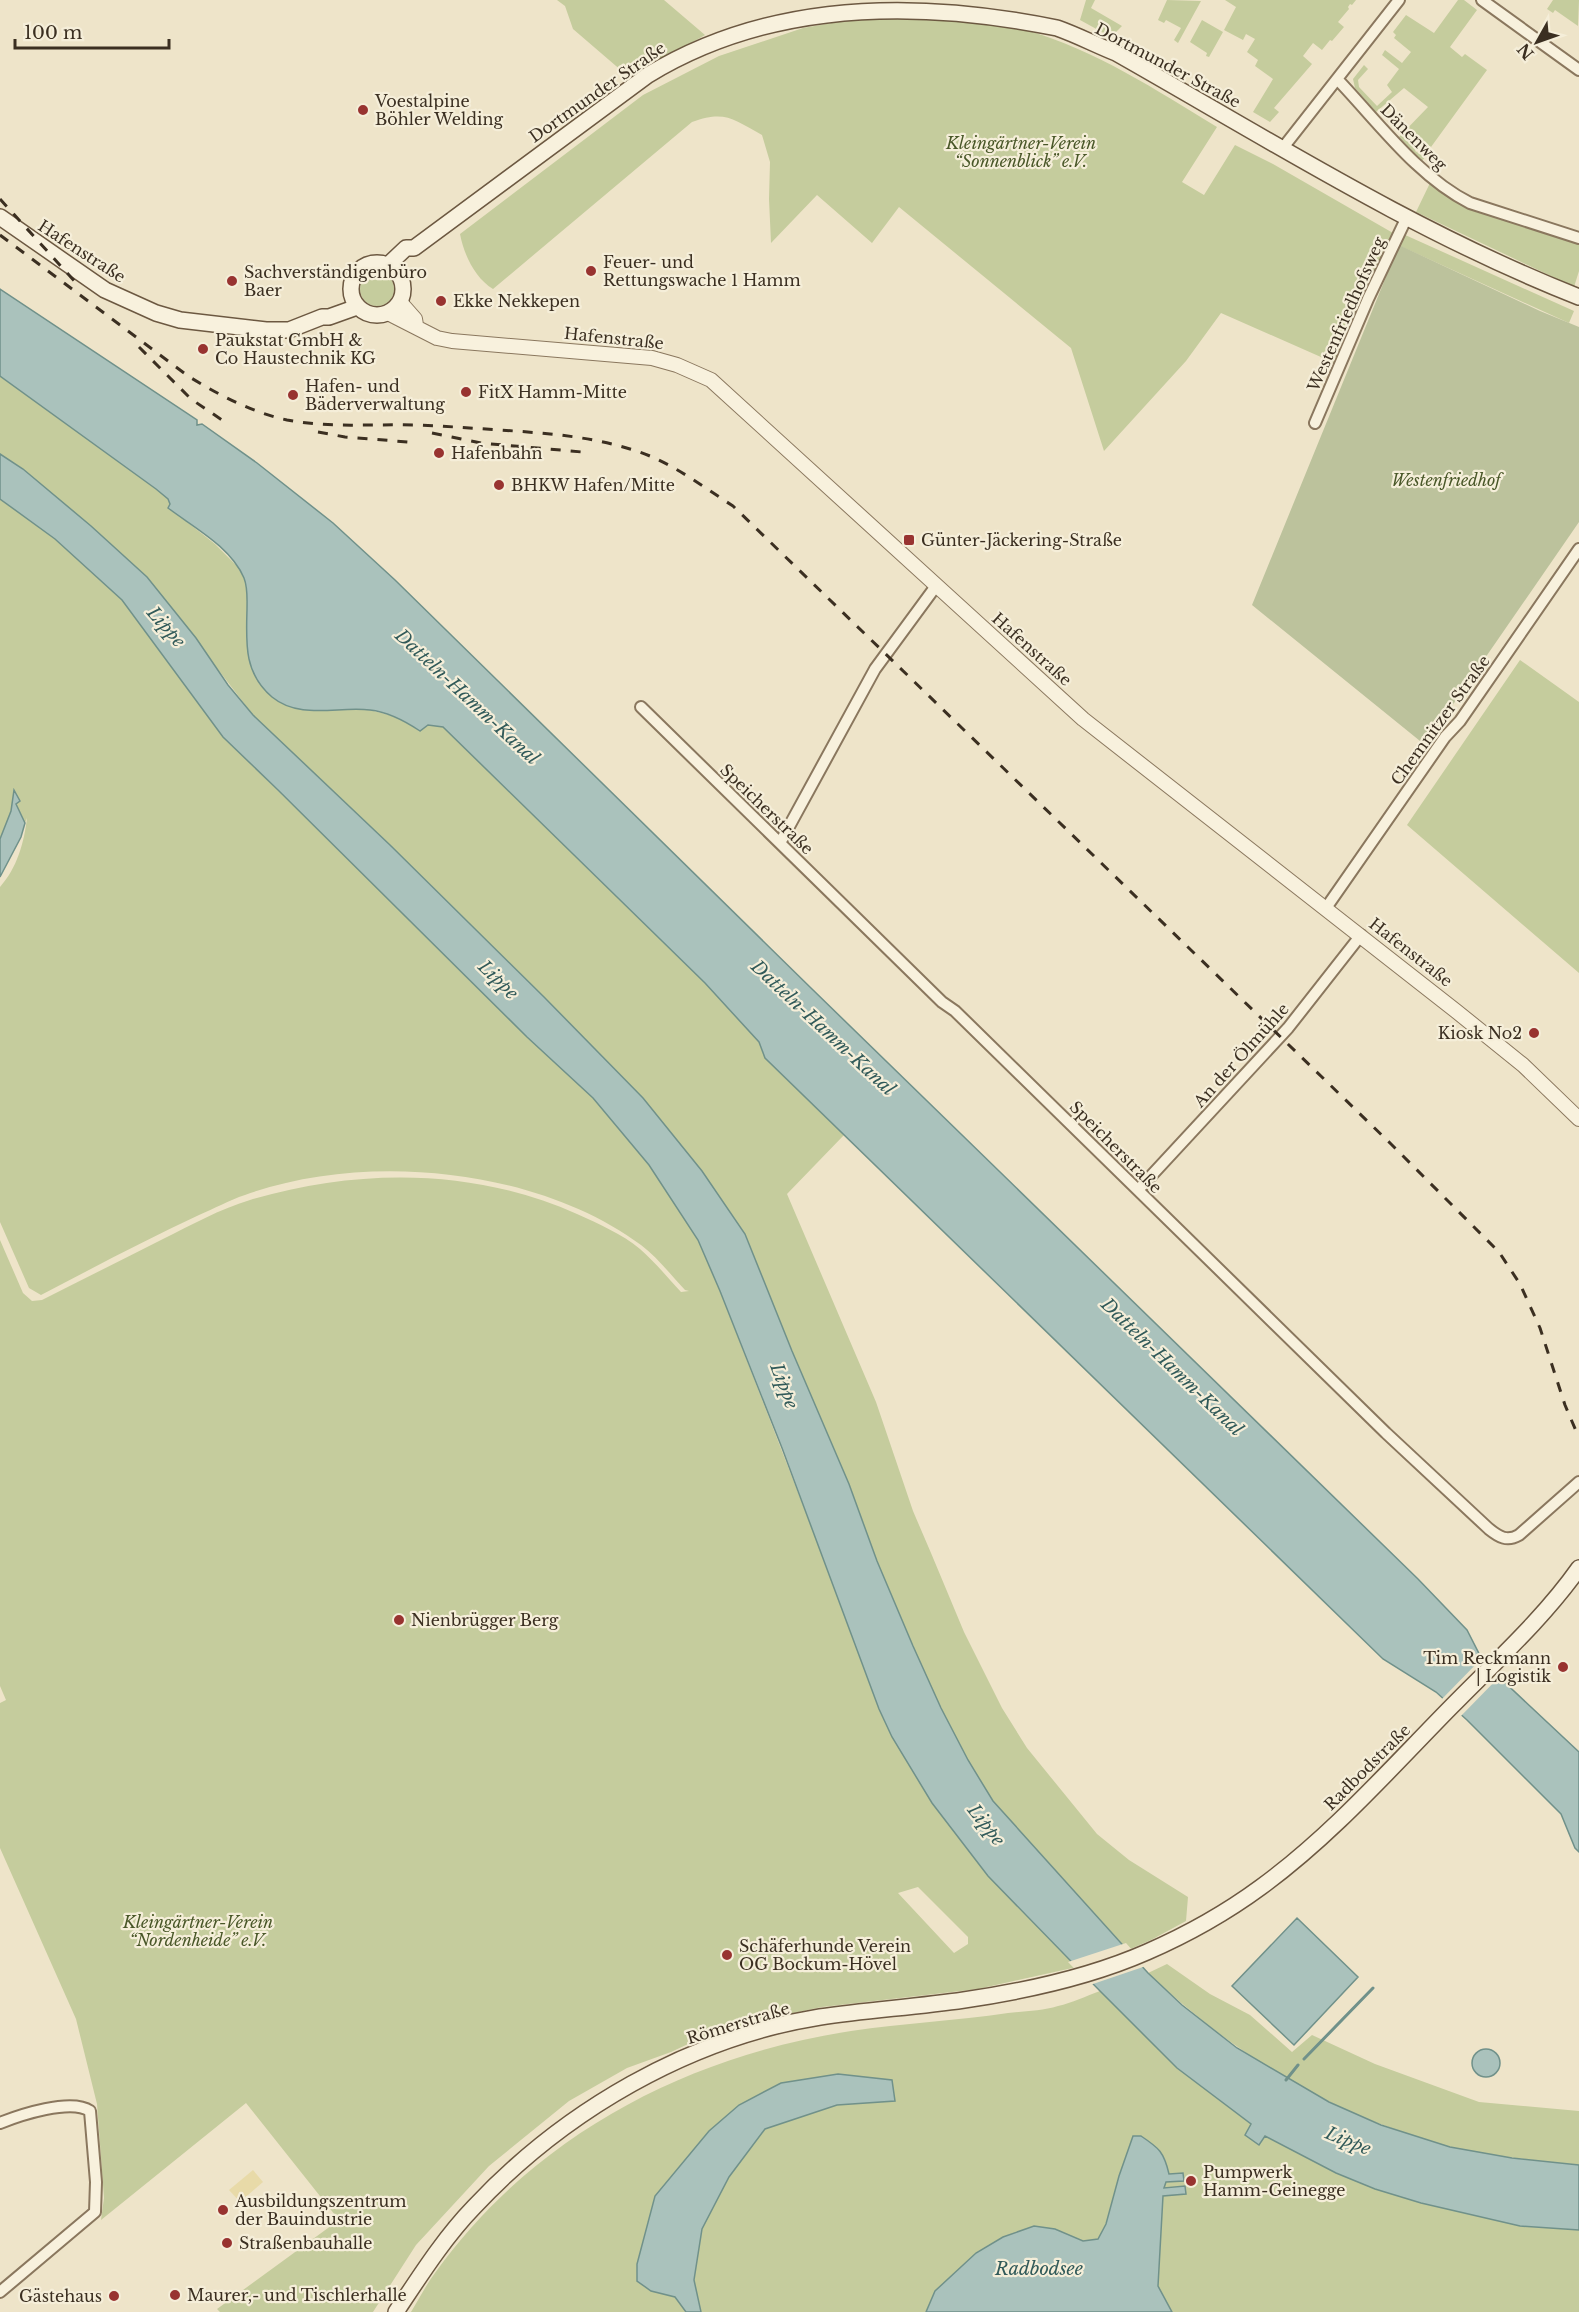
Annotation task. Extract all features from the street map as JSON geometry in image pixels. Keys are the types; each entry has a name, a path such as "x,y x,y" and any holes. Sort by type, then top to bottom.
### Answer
{"main road":[{"name":"Dortmunder Straße","path":"393,269 406,248 414,248 648,75 672,60 720,37 788,14 844,5 911,1 944,3 1006,13 1057,28 1116,53 1406,219 1483,256 1579,297"},
{"name":"Hafenstraße","path":"0,217 105,290 156,313 190,321 273,331 289,330 322,317 324,310 354,300"},
{"path":"380,263 393,269 402,284 400,302 388,313 371,315 354,300 353,277 364,266 380,263"},
{"name":"Radbodstraße","path":"1148,1951 1218,1915 1262,1887 1334,1825 1498,1659 1563,1590 1579,1568"},
{"name":"Römerstraße","path":"396,2312 454,2229 505,2176 558,2132 617,2092 676,2062 731,2040 818,2018 967,2000 1080,1975 1148,1951"}],"street":[{"path":"1282,148 1399,0"},
{"path":"1482,0 1579,70"},
{"name":"Dänenweg","path":"1338,80 1427,174 1455,195 1470,203 1579,238"},
{"name":"Westenfriedhofsweg","path":"1315,423 1368,299 1406,219"},
{"name":"Hafenstraße","path":"400,302 415,319 416,325"},
{"name":"Hafenstraße","path":"388,313 409,325 416,325 437,338 651,358 677,365 711,380 1083,719 1523,1065 1579,1119"},
{"name":"Chemnitzer Straße","path":"1326,908 1579,549"},
{"path":"780,843 875,669 936,586"},
{"name":"Speicherstraße","path":"640,706 1386,1433 1498,1537 1513,1539 1519,1535 1579,1482"},
{"name":"An der Ölmühle","path":"1138,1190 1288,1028 1361,936"},
{"path":"0,2123 27,2112 75,2106 90,2111 96,2182 95,2212 0,2292"}],"green space":[{"path":"557,0 664,0 705,35 630,78 573,29 565,6"},
{"path":"1086,0 1095,0 1091,8 1122,26 1111,37 1080,20"},
{"path":"1167,0 1201,1 1178,43 1174,40 1181,28 1166,20 1164,23 1158,20"},
{"path":"1225,0 1356,0 1352,5 1350,4 1349,9 1338,22 1344,27 1332,41 1330,40 1322,50 1313,43 1303,56 1312,64 1274,108 1279,112 1270,122 1253,112 1273,79 1255,66 1258,60 1247,52 1255,39 1246,34 1243,40 1224,30 1236,7"},
{"path":"1458,0 1464,0 1477,10 1450,47 1462,57 1465,54 1487,70 1431,147 1422,141 1415,151 1425,157 1422,161 1399,137 1428,107 1404,88 1376,112 1355,88 1353,79 1364,65 1368,69 1358,80 1359,87 1377,106 1392,92 1387,85 1399,69 1382,55 1385,50 1402,63 1411,52 1394,38 1396,35 1393,32 1406,15 1434,33"},
{"path":"1553,0 1579,0 1578,26 1555,10 1553,13 1547,9"},
{"name":"Kleingärtner-Verein “Sonnenblick” e.V.","path":"931,15 1003,25 1052,38 1125,72 1217,127 1182,182 1204,195 1235,145 1273,164 1393,233 1339,365 1221,313 1186,361 1104,451 1071,348 899,207 872,243 817,195 771,243 770,162 762,135 736,121 721,117 703,118 692,122 493,289 481,279 471,265 460,234 643,95 719,56 803,28 861,18"},
{"path":"1202,20 1223,32 1209,57 1206,56 1207,53 1190,42"},
{"path":"1430,183 1579,242 1579,271 1574,287 1416,212"},
{"path":"1403,234 1574,311 1569,323 1398,245"},
{"name":"Westenfriedhof","path":"1399,245 1579,327 1579,522 1425,745 1252,605"},
{"path":"377,272 389,277 394,289 389,301 377,306 365,301 360,289 365,277"},
{"path":"0,376 156,489 168,499 170,504 168,507 215,544 239,568 245,580 248,596 247,615 302,710 370,710 400,718 420,731 428,724 443,727 705,983 759,1042 765,1058 844,1135 787,1194 876,1402 913,1511 964,1632 1002,1708 1027,1748 1097,1834 1129,1860 1188,1897 1186,1921 1128,1950 993,1801 968,1760 941,1708 913,1646 877,1561 849,1484 745,1234 702,1171 643,1098 544,997 390,845 253,715 147,577 23,469 0,454"},
{"name":"Kleingärtner-Verein “Nordenheide” e.V.","path":"0,499 55,539 122,600 223,737 593,1098 649,1165 698,1240 720,1291 879,1709 892,1737 932,1803 988,1876 1077,1967 978,1989 822,2007 779,2016 699,2039 627,2068 569,2101 489,2166 416,2245 373,2312 220,2312 217,2309 339,2220 246,2103 101,2220 104,2198 97,2104 76,2019 0,1848 0,1703 6,1700 0,1686 0,1240 23,1293 32,1301 42,1300 206,1218 250,1200 332,1182 374,1178 457,1181 498,1188 538,1199 577,1214 633,1244 651,1259 681,1292 689,1291 685,1290 641,1245 599,1219 552,1199 502,1184 449,1175 396,1171 343,1173 292,1181 245,1195 159,1234 41,1295 29,1288 0,1222 0,887 11,872 19,855 27,818 25,823 16,804 15,791 11,811 0,839","holes":["918,1887 968,1937 968,1944 954,1953 898,1893"]},
{"path":"1520,660 1579,702 1579,973 1407,825"},
{"path":"1167,1964 1210,1994 1250,2015 1292,2052 1312,2035 1375,2064 1479,2102 1579,2111 1579,2165 1453,2148 1372,2121 1337,2105 1270,2068 1206,2024 1148,1973"},
{"path":"1100,1991 1177,2068 1251,2124 1259,2144 1265,2135 1336,2173 1520,2226 1579,2230 1579,2312 1172,2312 1158,2286 1163,2196 1186,2194 1164,2188 1165,2182 1184,2174 1168,2174 1165,2159 1141,2136 1133,2136 1106,2224 1098,2239 1083,2241 1055,2229 976,2253 935,2291 926,2312 701,2312 694,2280 702,2229 729,2177 765,2129 837,2105 895,2100 739,2105 709,2132 655,2196 637,2264 651,2291 675,2297 686,2312 411,2312 435,2273 474,2224 518,2181 566,2143 618,2110 673,2082 730,2060 790,2043 871,2028 1046,2009"}],"sand":[{"path":"253,2170 263,2182 240,2202 229,2190"}],"water":[{"name":"Datteln-Hamm-Kanal","path":"0,289 197,420 197,425 202,424 257,463 333,523 395,580 1418,1579 1467,1630 1490,1675 1500,1678 1579,1752 1579,1852 1575,1848 1561,1814 1467,1720 1436,1692 1383,1659 765,1058 759,1042 705,983 443,727 428,725 420,731 377,711 307,710 283,704 272,697 256,678 252,668 247,646 246,586 238,567 230,557 210,538 168,508 170,504 168,499 156,489 0,376"},
{"name":"Lippe","path":"0,454 23,469 147,577 253,715 390,845 544,997 643,1098 702,1171 745,1234 849,1484 877,1561 913,1646 941,1708 968,1760 993,1801 1148,1973 1182,2005 1237,2048 1329,2102 1381,2125 1450,2147 1512,2158 1579,2165 1579,2230 1520,2226 1421,2203 1375,2189 1336,2173 1265,2136 1259,2145 1245,2135 1251,2124 1177,2068 988,1876 932,1803 892,1737 879,1709 782,1448 720,1291 698,1240 649,1165 593,1098 527,1037 223,737 122,600 55,539 0,499"},
{"path":"14,790 20,801 16,804 25,823 21,837 0,877 0,839 11,811"},
{"path":"1297,1918 1358,1977 1294,2045 1232,1986"},
{"path":"1486,2049 1496,2053 1500,2063 1496,2073 1486,2077 1476,2073 1472,2063 1476,2053"},
{"path":"838,2074 892,2080 895,2101 837,2105 765,2129 729,2177 702,2229 694,2280 701,2312 686,2312 675,2297 651,2291 637,2281 637,2264 655,2196 709,2131 739,2105 781,2083"},
{"name":"Radbodsee","path":"1133,2136 1141,2136 1156,2147 1163,2155 1169,2174 1183,2173 1184,2181 1166,2182 1164,2188 1185,2186 1186,2194 1163,2196 1158,2286 1172,2312 926,2312 935,2291 976,2253 1003,2237 1034,2226 1055,2229 1083,2241 1098,2239 1106,2224"}],"pier":[{"path":"1484,1656 1492,1672 1501,1675 1460,1717 1441,1700"},
{"path":"1126,1943 1146,1966 1090,1985 1068,1962"}],"waterway":[{"path":"1304,2059 1373,1988"},
{"path":"1286,2080 1298,2065"}],"railway":[{"path":"0,199 78,285"},
{"path":"0,235 188,376 248,408 287,420 319,424 457,427 549,434 598,441 630,449 658,460 733,506 1391,1144 1499,1252 1520,1284 1540,1328 1565,1405 1579,1438"},
{"path":"139,347 191,399 222,420"},
{"path":"318,432 345,437 408,442"},
{"path":"432,433 481,443 582,452"}],"place":[{"name":"Voestalpine Böhler Welding","path":"363,110"},
{"name":"Feuer- und Rettungswache 1 Hamm","path":"591,271"},
{"name":"Sachverständigenbüro Baer","path":"232,281"},
{"name":"Ekke Nekkepen","path":"441,301"},
{"name":"Paukstat GmbH & Co Haustechnik KG","path":"203,349"},
{"name":"FitX Hamm-Mitte","path":"466,392"},
{"name":"Hafen- und Bäderverwaltung","path":"293,395"},
{"name":"Hafenbahn","path":"439,453"},
{"name":"BHKW Hafen/Mitte","path":"499,485"},
{"name":"Günter-Jäckering-Straße","path":"909,540"},
{"name":"Kiosk No2","path":"1534,1033"},
{"name":"Nienbrügger Berg","path":"399,1620"},
{"name":"Tim Reckmann | Logistik","path":"1563,1667"},
{"name":"Schäferhunde Verein OG Bockum-Hövel","path":"727,1955"},
{"name":"Pumpwerk Hamm-Geinegge","path":"1191,2181"},
{"name":"Ausbildungszentrum der Bauindustrie","path":"223,2210"},
{"name":"Straßenbauhalle","path":"227,2243"},
{"name":"Maurer,- und Tischlerhalle","path":"175,2295"},
{"name":"Gästehaus","path":"114,2296"}]}
